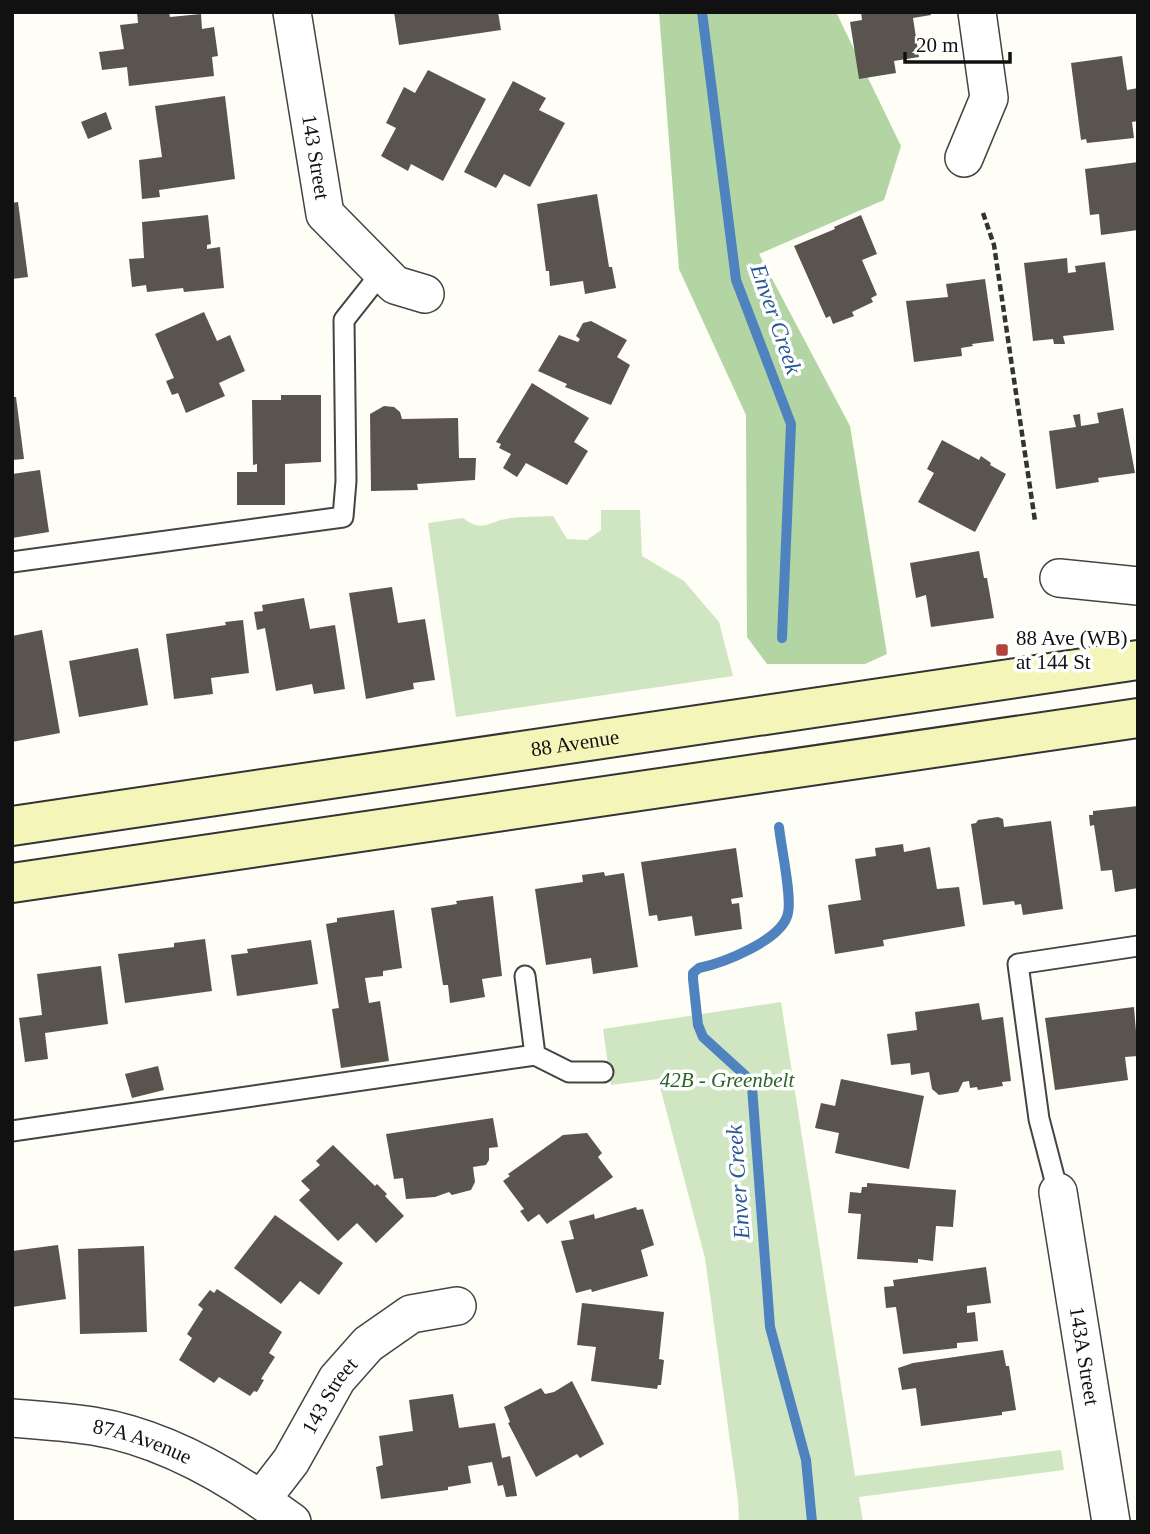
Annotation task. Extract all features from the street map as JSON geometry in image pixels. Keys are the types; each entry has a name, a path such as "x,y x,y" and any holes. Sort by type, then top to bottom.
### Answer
{"main road":[{"name":"88 Avenue","path":"12,826 1138,660"},
{"path":"12,883 1138,718"}],"street":[{"name":"143 Street","path":"292,12 325,214 395,285 425,294"},
{"path":"964,158 989,99 977,12"},
{"path":"1059,578 1138,586"},
{"name":"143A Street","path":"1058,1192 1111,1522"},
{"name":"143 Street","path":"261,1500 291,1461 337,1379 368,1344 411,1314 457,1306"},
{"name":"87A Avenue","path":"12,1418 93,1426 162,1445 224,1475 261,1500"},
{"path":"261,1500 292,1522"}],"lane":[{"path":"12,562 343,517 346,481 344,320 382,272"},
{"path":"1058,1192 1039,1119 1018,964 1138,946"},
{"path":"525,976 534,1055"},
{"path":"12,1131 534,1055 569,1072 603,1072"}],"path":[{"path":"983,213 993,245 1035,521"}],"green space":[{"path":"659,12 836,12 901,146 884,200 759,254 850,426 887,654 865,664 767,664 747,637 746,415 679,269"},
{"path":"601,510 640,510 642,556 684,581 719,622 733,676 456,717 428,523 463,518 480,526 512,518 553,516 567,539 587,540 601,530"},
{"name":"42B - Greenbelt","path":"781,1002 855,1476 1061,1450 1064,1470 859,1497 863,1522 739,1522 705,1258 658,1079 611,1085 603,1029"}],"building":[{"path":"137,12 169,12 170,17 201,14 202,29 214,27 218,56 212,57 214,76 129,86 127,67 102,70 99,52 124,49 120,25 138,23"},
{"path":"394,12 498,12 501,30 399,45"},
{"path":"861,12 930,12 931,15 913,18 919,57 894,61 896,73 859,79 850,22 862,20"},
{"path":"1122,56 1127,90 1138,88 1138,121 1132,122 1134,138 1087,143 1086,139 1081,140 1071,63"},
{"path":"428,70 486,99 443,181 411,164 408,171 381,156 396,128 386,123 404,87 415,93"},
{"path":"513,81 546,98 539,110 565,123 530,187 504,174 496,188 464,172"},
{"path":"225,96 235,179 159,190 160,197 142,199 139,160 162,157 155,106"},
{"path":"106,112 112,129 88,139 81,122"},
{"path":"1138,162 1138,230 1101,235 1099,214 1090,215 1085,169"},
{"path":"597,194 609,267 612,267 616,288 585,294 583,281 550,286 537,204"},
{"path":"18,202 28,277 12,279 12,203"},
{"path":"208,215 211,244 207,245 207,249 220,247 224,288 184,292 183,288 147,292 146,285 132,287 129,259 144,258 142,222"},
{"path":"861,215 877,254 862,260 877,295 871,298 873,302 852,312 854,316 833,324 830,316 826,318 794,246"},
{"path":"1067,258 1068,273 1076,272 1075,266 1105,262 1114,330 1063,336 1065,344 1054,344 1053,339 1033,341 1024,263"},
{"path":"985,279 994,341 961,348 962,356 914,362 906,301 948,297 946,284"},
{"path":"204,312 217,341 230,335 245,371 219,383 225,396 186,413 178,393 172,395 166,381 174,378 155,334"},
{"path":"591,321 627,340 617,357 630,365 611,405 565,387 567,384 538,371 559,335 578,342 580,339 576,336 583,323"},
{"path":"532,383 589,418 574,442 588,451 567,485 526,463 517,477 503,468 511,454 499,448 501,444 496,442"},
{"path":"281,395 321,395 321,462 285,464 285,505 237,505 237,472 257,472 257,464 253,465 252,400 281,400"},
{"path":"12,397 16,397 24,459 12,460"},
{"path":"384,406 394,407 400,412 402,419 458,418 459,458 476,458 475,480 417,484 418,490 371,491 370,414"},
{"path":"1123,408 1135,473 1098,478 1099,482 1056,489 1049,431 1076,427 1073,415 1080,414 1081,426 1099,423 1097,413"},
{"path":"942,440 979,460 981,456 1006,474 975,532 918,502 934,473 927,469"},
{"path":"40,470 49,532 12,538 12,474"},
{"path":"979,551 994,618 931,627 926,595 916,598 910,563"},
{"path":"392,587 398,623 425,619 435,680 413,683 414,689 366,699 349,593"},
{"path":"304,598 310,629 335,625 345,689 314,694 312,684 276,691 265,628 257,630 254,612 263,611 262,605"},
{"path":"243,620 249,673 211,678 213,694 174,699 166,634"},
{"path":"42,630 60,733 12,742 12,636"},
{"path":"138,648 148,705 79,717 69,661"},
{"path":"1138,806 1138,888 1115,892 1112,870 1101,871 1094,825 1090,826 1089,815 1093,815 1093,811"},
{"path":"998,817 1003,819 1004,827 1051,821 1063,909 1023,915 1021,904 1015,905 1014,901 983,905 971,824 978,820"},
{"path":"903,844 904,852 930,847 937,889 959,887 965,926 883,940 884,946 835,954 828,905 861,900 855,859 876,856 875,848"},
{"path":"736,848 743,897 731,899 732,904 739,903 742,929 695,936 692,916 658,921 657,915 649,916 641,862"},
{"path":"604,872 605,876 624,873 638,967 593,974 591,958 546,965 535,889 583,882 582,875"},
{"path":"493,896 502,976 482,979 485,997 450,1003 448,985 443,985 431,908 457,904 456,901"},
{"path":"394,910 402,968 383,971 383,976 365,978 369,1003 380,1001 389,1061 341,1068 332,1009 339,1008 326,924 337,922 337,918"},
{"path":"205,939 212,991 125,1003 118,954 174,947 174,943"},
{"path":"311,940 318,984 237,996 231,955 248,953 247,949"},
{"path":"101,966 108,1024 45,1033 48,1059 25,1062 19,1018 42,1015 37,974"},
{"path":"979,1003 982,1020 1003,1017 1011,1081 1002,1082 1003,1086 978,1090 977,1087 970,1088 969,1081 963,1082 958,1092 939,1095 932,1089 929,1072 911,1075 910,1063 891,1065 887,1034 917,1030 915,1012"},
{"path":"1134,1007 1138,1056 1125,1057 1128,1080 1055,1090 1045,1018"},
{"path":"158,1066 164,1090 132,1098 125,1074"},
{"path":"841,1079 924,1096 909,1169 835,1153 839,1133 815,1128 821,1103 835,1106"},
{"path":"493,1118 498,1147 489,1148 486,1165 473,1167 475,1182 471,1190 452,1195 449,1192 435,1197 406,1199 403,1178 394,1179 386,1134"},
{"path":"587,1133 602,1153 598,1157 613,1177 547,1224 539,1214 528,1222 520,1211 524,1209 503,1181 510,1176 508,1174 563,1135"},
{"path":"333,1145 375,1186 377,1184 387,1194 385,1196 404,1216 376,1243 357,1223 338,1241 299,1200 310,1190 301,1181 320,1165 316,1161"},
{"path":"867,1183 956,1190 953,1227 936,1226 933,1261 918,1259 918,1263 857,1259 861,1214 848,1213 850,1192 861,1193 862,1187 867,1187"},
{"path":"636,1207 637,1210 643,1209 654,1245 641,1250 648,1276 592,1292 591,1289 576,1293 561,1241 574,1239 569,1221 594,1214 595,1219"},
{"path":"275,1215 343,1263 319,1295 300,1281 281,1304 234,1268"},
{"path":"58,1245 66,1299 12,1307 12,1251"},
{"path":"144,1246 147,1332 80,1334 78,1249"},
{"path":"986,1267 991,1303 967,1306 967,1313 975,1312 978,1341 957,1343 957,1348 903,1354 896,1307 886,1308 884,1287 894,1286 893,1280"},
{"path":"217,1289 282,1332 269,1353 275,1357 261,1379 264,1380 257,1392 254,1391 250,1396 219,1377 214,1383 179,1360 192,1338 187,1334 203,1309 198,1305 210,1290 214,1293"},
{"path":"582,1303 664,1312 659,1359 664,1360 661,1385 658,1385 657,1389 591,1381 596,1347 577,1345"},
{"path":"1003,1350 1006,1366 1009,1366 1016,1410 1002,1412 1002,1415 921,1426 916,1388 902,1390 898,1368 913,1363"},
{"path":"572,1381 604,1444 580,1458 577,1454 536,1477 508,1423 510,1422 504,1407 541,1388 545,1394 554,1392"},
{"path":"453,1394 459,1428 495,1423 502,1458 510,1456 517,1496 506,1497 503,1485 498,1486 492,1462 468,1466 471,1483 448,1487 448,1490 381,1499 376,1467 383,1465 379,1436 413,1431 409,1400"}],"waterway":[{"name":"Enver Creek","path":"702,12 736,280 791,424 782,638"},
{"name":"Enver Creek","path":"779,827 789,895 788,913 784,923 751,949 699,968 693,973 693,979 698,1025 703,1037 748,1078 752,1087 770,1327 806,1460 812,1522"}],"place":[{"name":"88 Ave (WB) at 144 St","path":"1002,650"}]}
